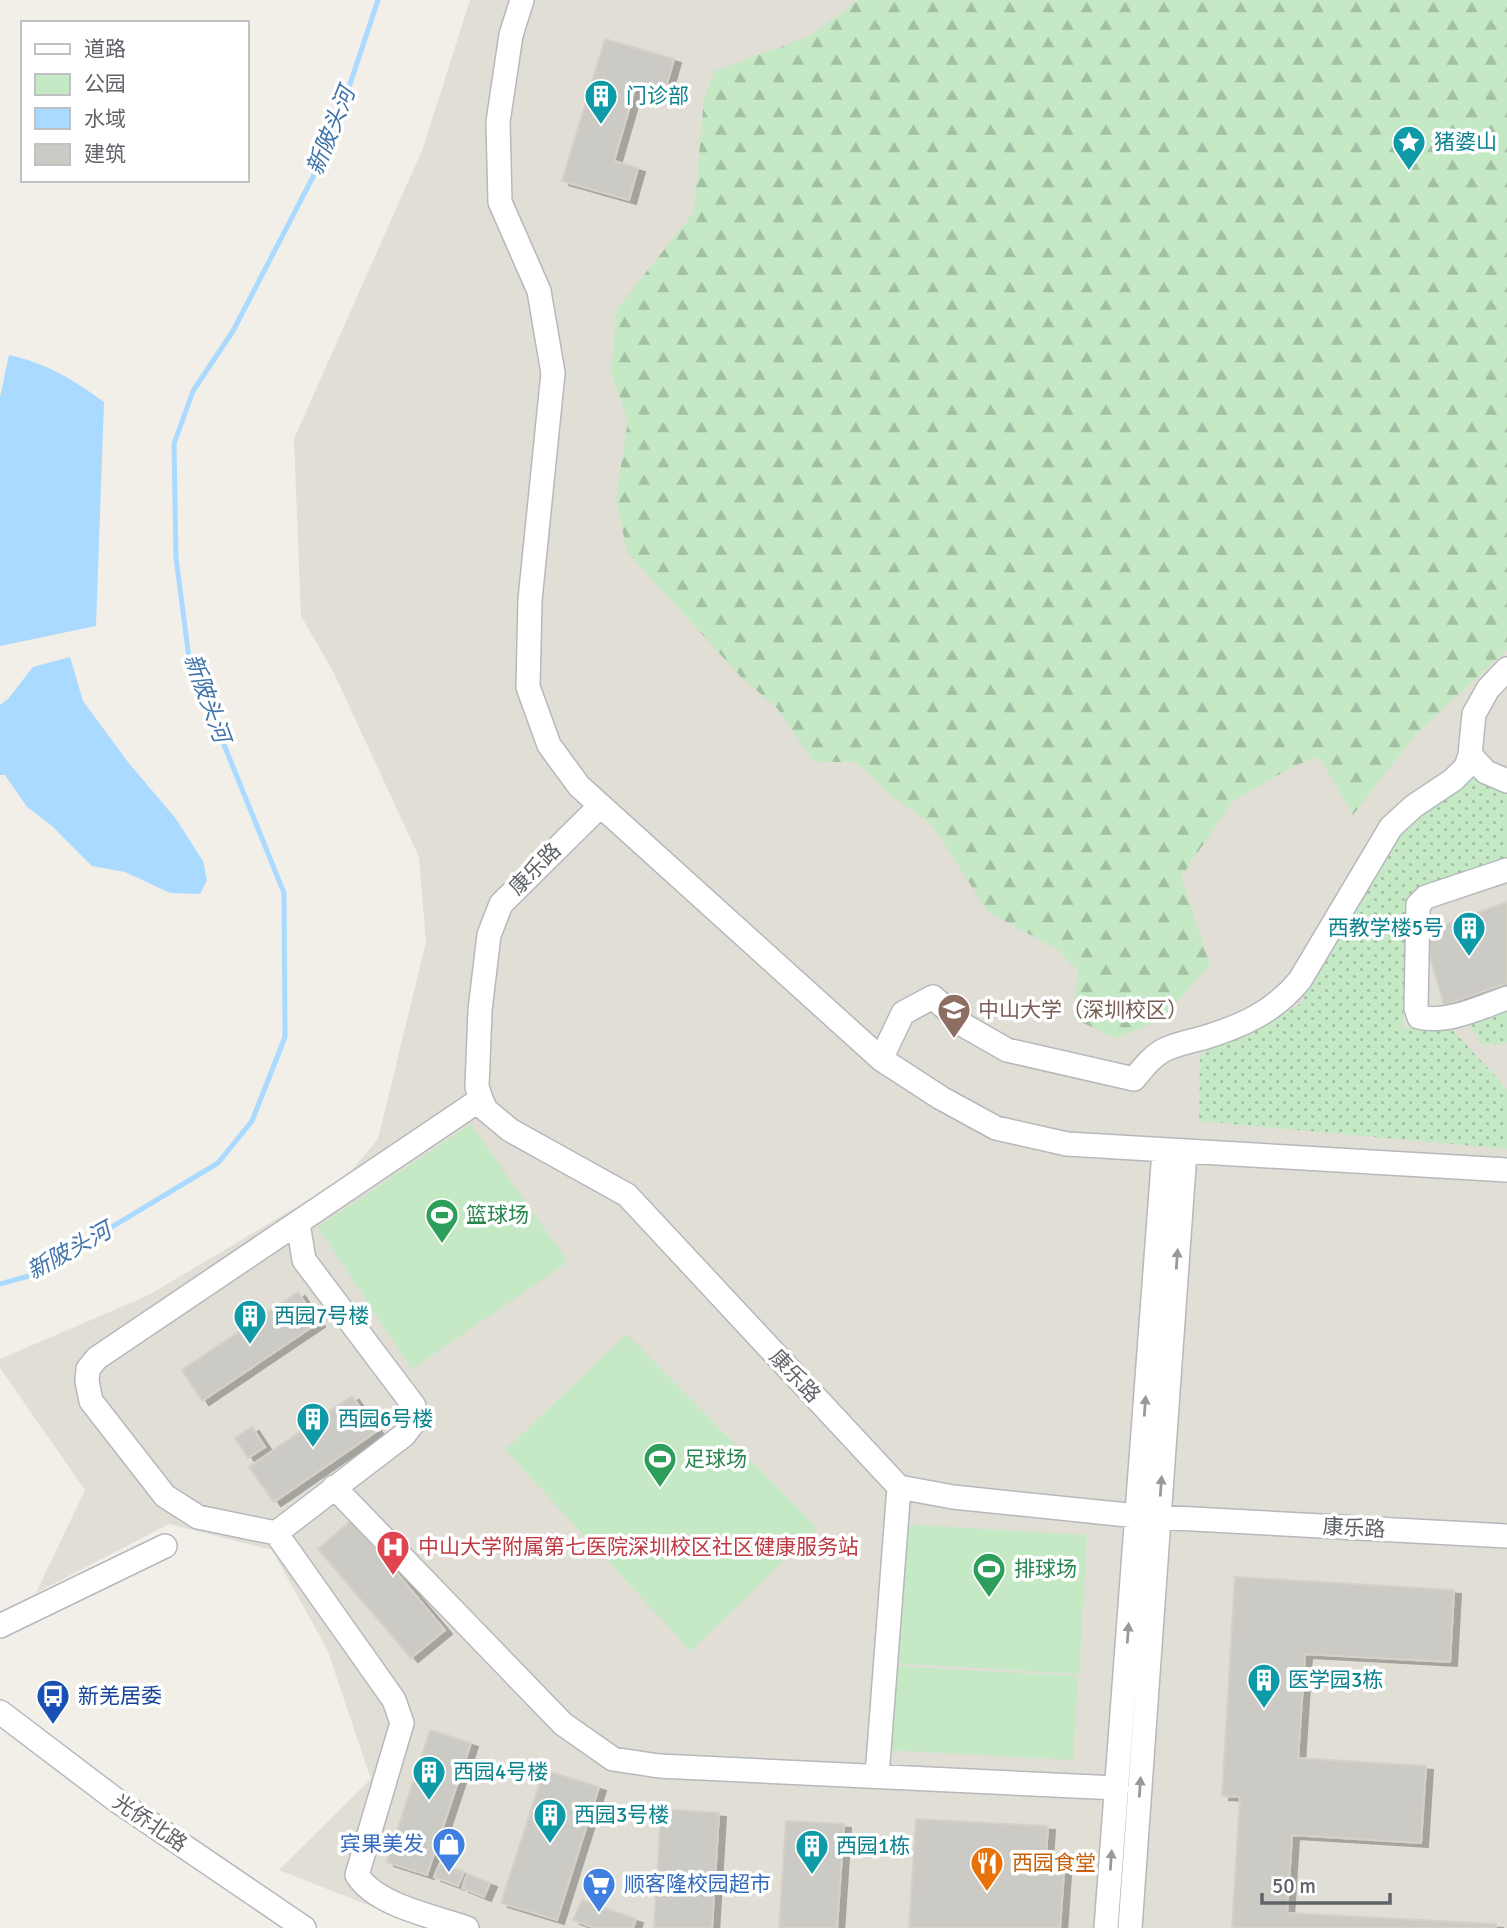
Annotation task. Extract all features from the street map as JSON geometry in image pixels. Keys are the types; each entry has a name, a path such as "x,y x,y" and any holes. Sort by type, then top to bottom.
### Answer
{"street":[{"path":"522,0 511,35 498,122 500,202 539,291 553,373 530,600 528,687 548,745 579,786 881,1059 941,1098 996,1128 1067,1144 1507,1170"},
{"path":"881,1059 903,1013 933,997 965,1026 1007,1050 1134,1079 1147,1062 1164,1049 1258,1017 1286,997 1300,980 1391,827 1466,767 1470,755 1474,714 1488,689 1507,669"},
{"path":"1470,755 1486,772 1507,780"},
{"name":"康乐路","path":"600,806 501,904 489,935 480,1010 477,1087 481,1099 486,1110 510,1130 627,1195 899,1487 953,1497 1148,1517 1507,1536"},
{"path":"1507,870 1426,897 1418,905 1416,1008 1419,1017 1429,1020 1453,1016 1507,998"},
{"path":"467,1928 385,1900 370,1890 357,1875 402,1723 394,1700 276,1533 198,1517 164,1496 91,1401 87,1381 88,1369 97,1358 481,1099"},
{"path":"1130,1928 1148,1517 1175,1151"},
{"path":"276,1533 404,1435 414,1422 414,1406 304,1260 298,1223"},
{"path":"334,1487 563,1724 613,1759 659,1766 1116,1788"},
{"path":"877,1776 899,1487"},
{"path":"1106,1928 1116,1788 1148,1517"},
{"path":"0,1626 165,1546"},
{"name":"光侨北路","path":"0,1712 116,1800 304,1928"}],"shaded area":[{"name":"中山大学（深圳校区）","path":"470,0 1507,0 1507,1928 426,1928 279,1870 371,1779 327,1649 272,1550 169,1524 36,1593 85,1490 0,1368 0,1359 149,1295 345,1178 378,1139 426,942 419,857 333,671 301,616 294,439 423,148"}],"green space":[{"path":"859,0 1507,0 1507,650 1416,734 1353,815 1319,757 1296,765 1233,801 1181,877 1210,964 1162,1020 1115,1038 1073,1018 1078,971 1057,949 988,912 932,825 892,796 856,762 814,762 777,708 742,678 627,552 616,498 628,421 611,372 617,309 694,212 704,98 715,71 810,36"},
{"path":"1474,778 1507,789 1507,857 1420,890 1414,898 1402,1028 1448,1025 1507,1089 1507,1149 1199,1121 1202,1052 1251,1033 1300,1004 1397,840 1431,804"},
{"path":"1507,1004 1507,1043 1483,1044 1464,1019"},
{"name":"篮球场","path":"471,1124 568,1262 412,1369 318,1227"},
{"name":"足球场","path":"627,1334 817,1528 691,1651 505,1450"},
{"name":"排球场","path":"900,1524 1087,1535 1079,1674 891,1663"},
{"path":"890,1666 1078,1676 1073,1760 886,1750"}],"water":[{"path":"9,355 59,373 104,402 96,626 0,646 0,397"},
{"path":"70,657 83,701 128,762 176,819 203,861 207,880 200,894 170,893 125,872 92,866 51,825 27,807 5,775 0,775 0,705 8,699 33,667"}],"building":[{"name":"门诊部","path":"605,39 674,59 665,91 637,82 614,161 638,168 629,200 562,181"},
{"name":"西教学楼5号","path":"1507,902 1507,983 1444,1005 1423,932"},
{"name":"西园7号楼","path":"298,1292 318,1323 202,1401 182,1370"},
{"name":"西园6号楼","path":"352,1396 377,1431 274,1502 249,1467"},
{"path":"252,1427 265,1447 248,1458 235,1438"},
{"path":"352,1520 445,1630 411,1658 318,1549"},
{"name":"医学园3栋","path":"1235,1577 1454,1590 1450,1662 1305,1654 1298,1758 1426,1766 1421,1843 1292,1835 1287,1913 1496,1924 1496,1928 1232,1928 1240,1797 1222,1796"},
{"name":"西园4号楼","path":"430,1730 471,1743 427,1875 387,1862"},
{"name":"西园3号楼","path":"544,1770 599,1787 557,1920 501,1903"},
{"path":"661,1809 719,1813 712,1928 654,1928"},
{"name":"西园食堂","path":"916,1819 1048,1826 1046,1856 1065,1857 1060,1928 909,1928"},
{"name":"西园1栋","path":"786,1821 844,1824 837,1928 779,1928"},
{"name":"宾果美发","path":"440,1863 464,1872 458,1886 434,1877"},
{"path":"467,1874 490,1883 484,1897 462,1888"},
{"name":"顺客隆校园超市","path":"582,1900 636,1919 633,1928 595,1928 573,1920"}],"waterway":[{"name":"新陂头河","path":"0,1284 32,1275 218,1163 252,1121 285,1037 284,893 189,658 176,558 174,444 193,391 233,331 330,144 378,0"}],"place":[{"name":"门诊部","path":"601,126"},
{"name":"猪婆山","path":"1409,172"},
{"name":"西教学楼5号","path":"1469,958"},
{"name":"中山大学（深圳校区）","path":"954,1040"},
{"name":"篮球场","path":"442,1245"},
{"name":"西园7号楼","path":"250,1346"},
{"name":"西园6号楼","path":"313,1449"},
{"name":"足球场","path":"660,1489"},
{"name":"中山大学附属第七医院深圳校区社区健康服务站","path":"393,1577"},
{"name":"排球场","path":"989,1599"},
{"name":"医学园3栋","path":"1264,1710"},
{"name":"新羌居委","path":"53,1726"},
{"name":"西园4号楼","path":"429,1802"},
{"name":"西园3号楼","path":"550,1845"},
{"name":"宾果美发","path":"449,1874"},
{"name":"西园1栋","path":"812,1876"},
{"name":"西园食堂","path":"987,1893"},
{"name":"顺客隆校园超市","path":"599,1914"}]}
